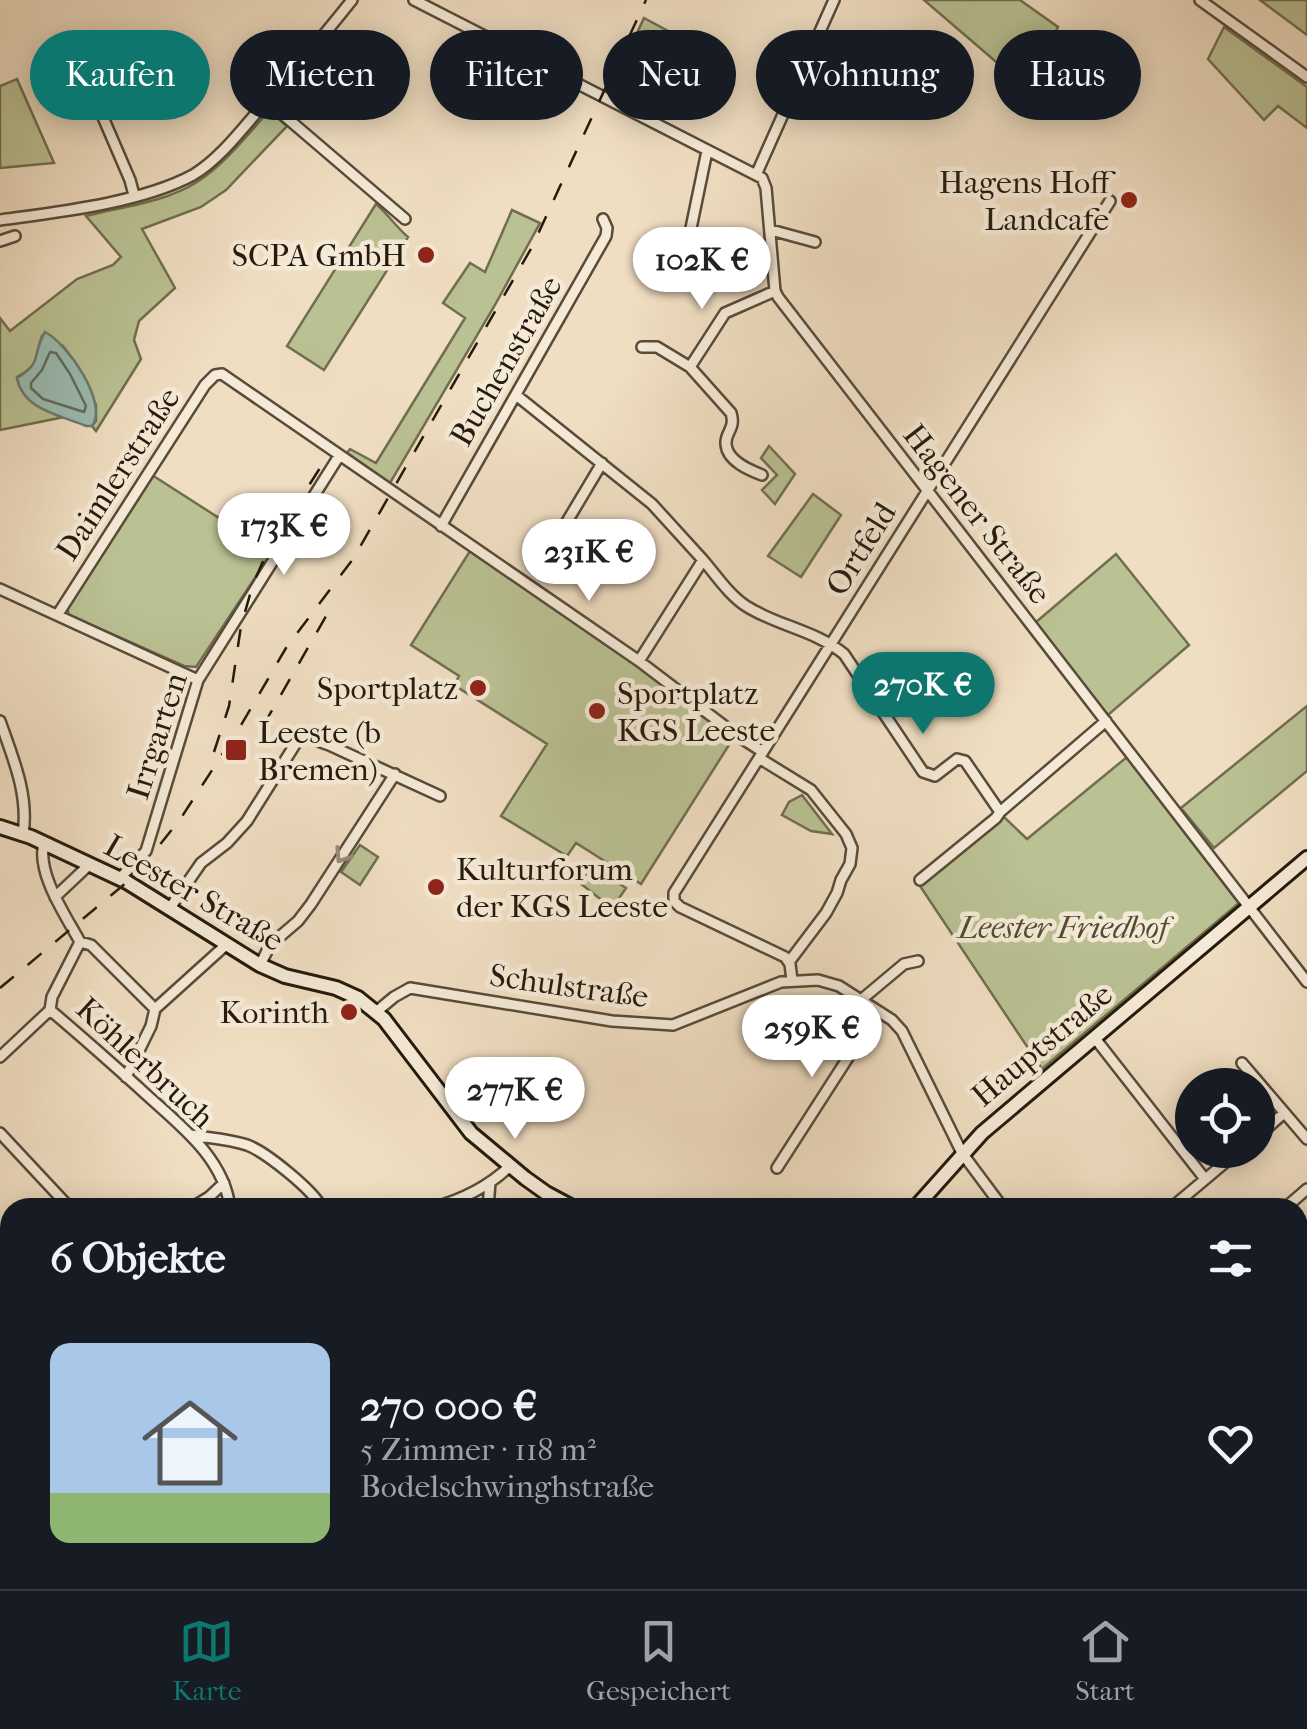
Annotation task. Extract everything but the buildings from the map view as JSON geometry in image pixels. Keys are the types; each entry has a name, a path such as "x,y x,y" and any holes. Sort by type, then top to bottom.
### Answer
{"street":[{"path":"327,30 352,0"},
{"path":"414,0 762,178 776,291 725,313 690,367"},
{"path":"756,175 834,0"},
{"path":"1200,0 1307,77"},
{"path":"104,120 134,195"},
{"path":"0,220 81,209 161,188 196,173 250,120"},
{"path":"289,120 406,219"},
{"path":"671,244 690,233 707,151"},
{"name":"Ortfeld","path":"789,962 780,953 680,907 674,902 674,893 1110,201"},
{"name":"Buchenstraße","path":"442,526 606,236 603,220"},
{"path":"771,230 815,242"},
{"path":"0,241 15,236"},
{"name":"Hagener Straße","path":"776,291 821,355 1307,982"},
{"path":"642,347 656,347 690,367 731,413 733,421 726,440 731,456 746,470 762,475"},
{"name":"Daimlerstraße","path":"58,614 209,380 216,375 222,374 339,456"},
{"path":"516,395 652,504 742,604 831,643 844,654 922,772 934,776 957,758 966,760 1000,812"},
{"path":"339,456 639,661 811,790 846,834 852,848 850,864 837,893 789,962 792,980"},
{"name":"Irrgarten","path":"120,878 146,850 152,836 198,680 339,456"},
{"path":"554,544 602,463"},
{"path":"639,661 703,560"},
{"path":"0,589 198,680"},
{"path":"0,721 21,783 24,834"},
{"path":"920,880 1106,722"},
{"path":"170,908 201,863 228,843 247,821 301,736 440,796"},
{"path":"260,965 270,945 298,922 312,904 395,774"},
{"name":"Leester Straße","path":"0,827 120,878 260,965 358,998 407,1046 459,1119 510,1166 555,1198"},
{"path":"44,843 42,856 50,885 80,942 91,945 155,1009"},
{"name":"Hauptstraße","path":"924,1198 982,1133 1307,858"},
{"path":"56,897 90,864"},
{"path":"0,1057 50,1010 52,997 80,942"},
{"path":"126,1077 155,1009 227,944"},
{"path":"861,1000 904,964 918,961"},
{"name":"Schulstraße","path":"376,1012 410,988 612,1021 672,1025 792,980 831,982 892,1020 909,1041 962,1153 995,1198"},
{"name":"Köhlerbruch","path":"50,1010 191,1135 213,1162 228,1198"},
{"path":"778,1168 878,1011"},
{"path":"1094,1037 1205,1179"},
{"path":"1242,1063 1307,1140"},
{"path":"1275,1121 1284,1113"},
{"path":"0,1133 61,1198"},
{"path":"191,1135 254,1148 317,1198"},
{"path":"462,1198 510,1166"},
{"path":"1183,1198 1218,1168"},
{"path":"489,1198 490,1182"},
{"path":"207,1198 226,1188"}],"green space":[{"path":"924,0 1020,0 1058,27 994,30 994,60 974,43 974,30 959,30"},
{"path":"1260,0 1307,0 1307,35"},
{"path":"644,18 666,30 638,30"},
{"path":"1224,27 1307,87 1307,128 1278,106 1264,120 1208,59"},
{"path":"17,79 30,109 30,120 35,120 54,163 0,168 0,86"},
{"path":"261,120 280,120 287,126 226,190 201,207 142,229 175,288 139,321 134,340 141,359 96,431 92,426 96,405 79,368 63,346 42,336 33,365 17,377 28,397 64,417 0,430 0,318 10,331 77,279 113,265 121,257 86,216 185,189 226,158"},
{"path":"376,204 408,237 324,370 287,346"},
{"path":"512,210 540,223 390,483 347,453 350,449 376,463 465,318 443,303 470,263 485,272"},
{"path":"769,446 795,474 775,504 762,490 777,475 761,458"},
{"path":"152,475 272,552 196,667 184,666 69,615 67,607"},
{"path":"813,494 841,515 801,577 768,556"},
{"name":"Sportplatz KGS Leeste","path":"470,551 641,667 734,737 641,884 576,843 567,856 501,816 547,744 454,685 459,676 411,645"},
{"path":"1116,554 1189,645 1108,715 1035,623"},
{"path":"1307,706 1307,771 1214,848 1181,808"},
{"name":"Leester Friedhof","path":"1127,757 1239,903 1042,1069 920,886 1002,815 1027,839"},
{"path":"802,795 832,834 811,831 782,815 789,802"},
{"path":"360,845 378,857 360,885 341,872"},
{"path":"592,866 626,888 615,904 603,901 581,884"}],"water":[{"path":"45,332 64,348 83,374 95,403 92,426 44,410 21,389 17,378 34,362"}],"railway":[{"path":"0,988 127,882 162,842 240,727 286,648 353,559 532,247 646,0"},
{"path":"214,752 229,706 241,626 253,584 269,548 327,457"},
{"path":"263,726 329,611"}],"place":[{"name":"Hagens Hoff Landcafe","path":"1129,200"},
{"name":"SCPA GmbH","path":"426,255"},
{"name":"Sportplatz","path":"478,688"},
{"name":"Sportplatz KGS Leeste","path":"597,711"},
{"name":"Leeste (b Bremen)","path":"236,750"},
{"name":"Kulturforum der KGS Leeste","path":"436,887"},
{"name":"Korinth","path":"349,1012"}]}
